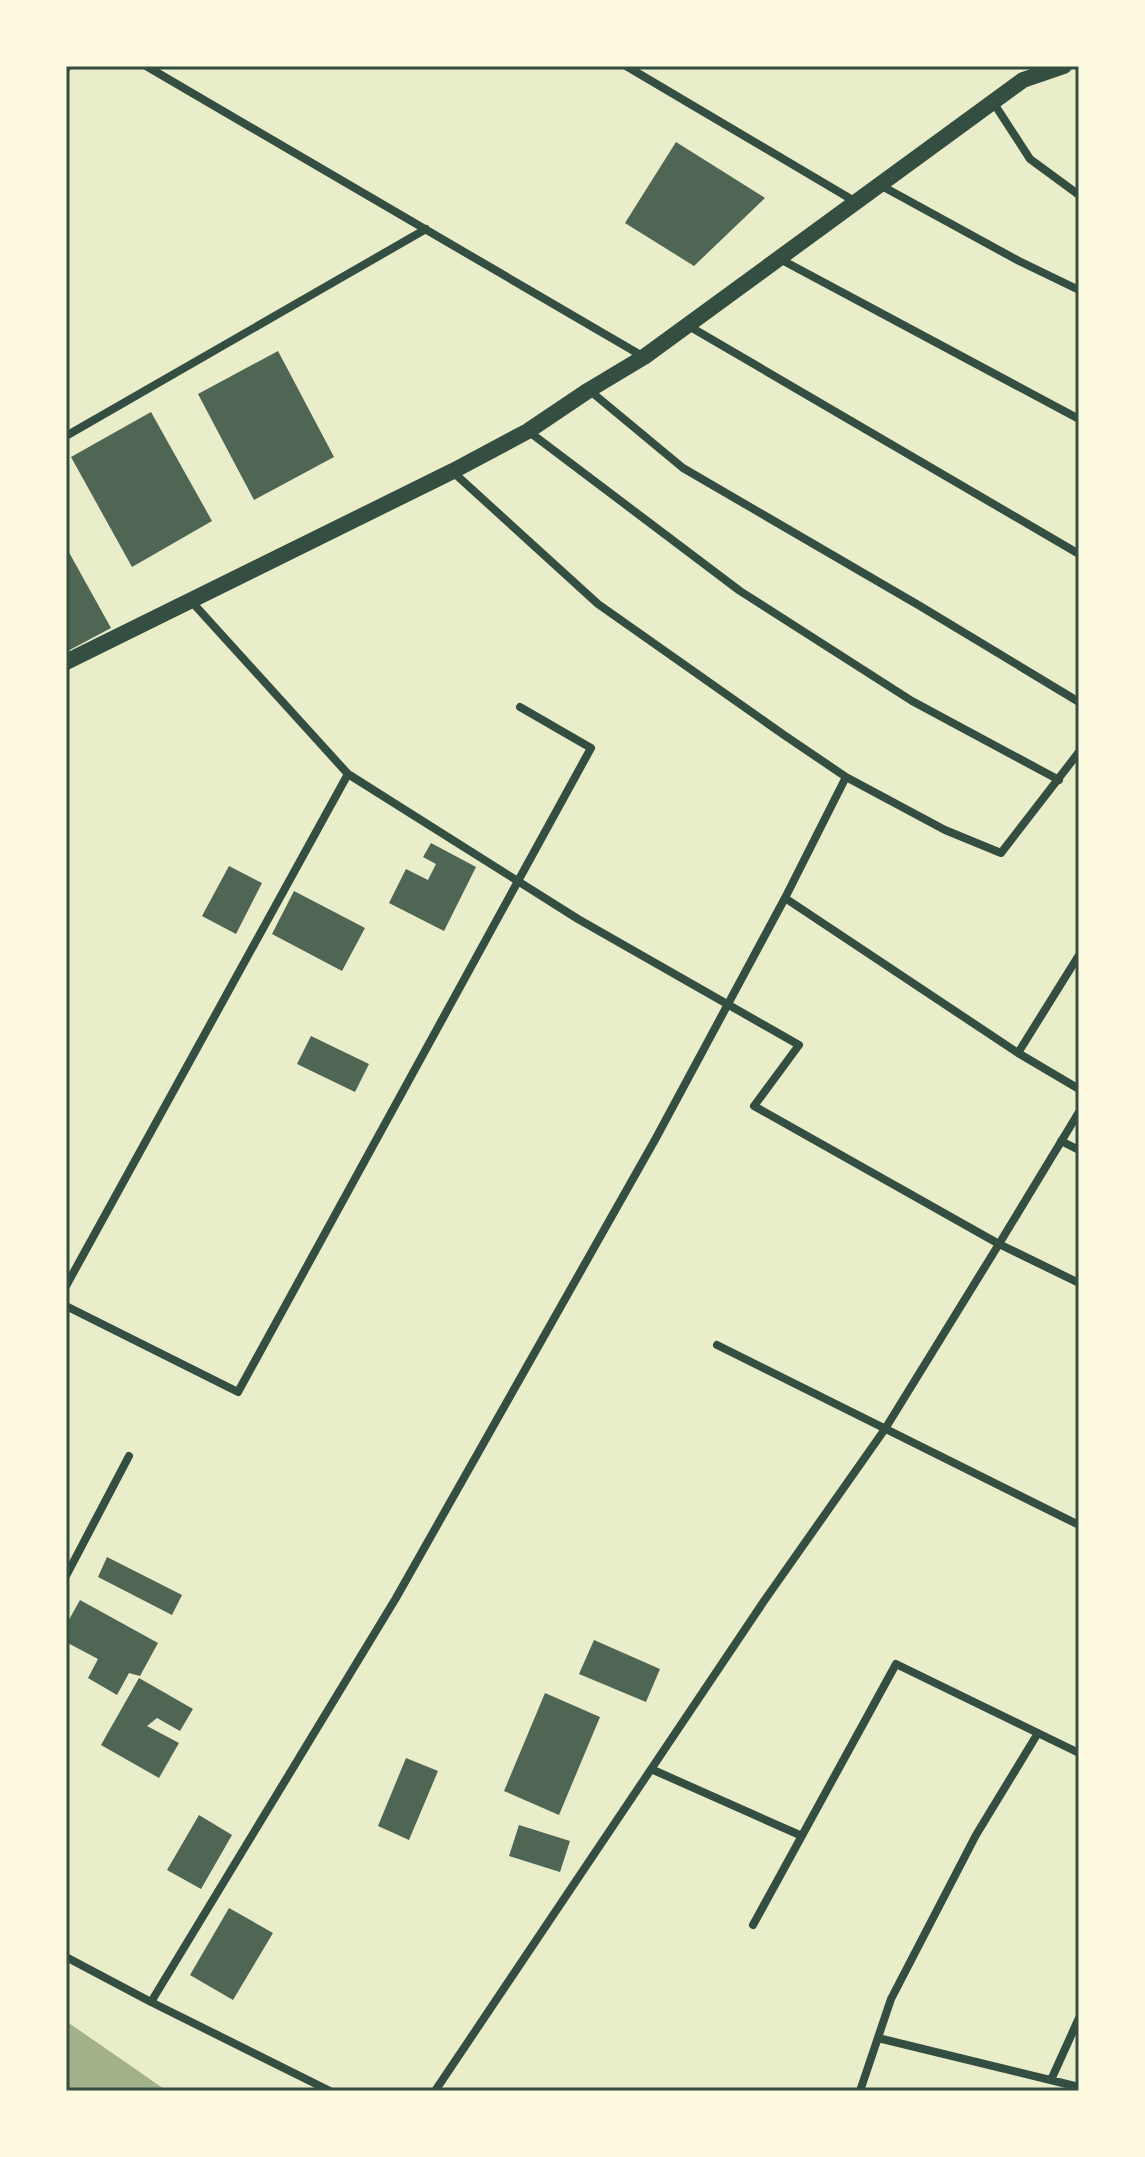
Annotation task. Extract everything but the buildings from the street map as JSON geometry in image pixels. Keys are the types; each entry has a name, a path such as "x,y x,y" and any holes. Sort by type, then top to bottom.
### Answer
{"main road":[{"path":"66,662 528,431 644,357 993,102 1024,73 1064,66"}],"street":[{"path":"146,66 644,357"},
{"path":"626,66 856,202"},
{"path":"993,102 1030,159 1079,195"},
{"path":"880,185 1079,290"},
{"path":"66,436 426,229"},
{"path":"779,258 1079,419"},
{"path":"687,325 1079,554"},
{"path":"589,390 683,468 1079,702"},
{"path":"528,431 740,591 912,701 1059,780"},
{"path":"453,471 598,604 846,777 945,830 1001,853 1079,752"},
{"path":"190,601 348,774 578,919 799,1045 754,1106 999,1244 1079,1283"},
{"path":"66,1306 238,1392 591,748 520,707"},
{"path":"66,1286 348,774"},
{"path":"151,2002 396,1598 656,1138 846,777"},
{"path":"785,898 1018,1053 1079,1089"},
{"path":"1018,1053 1079,955"},
{"path":"435,2091 764,1601 885,1429 1079,1112"},
{"path":"1061,1141 1079,1150"},
{"path":"717,1345 1079,1525"},
{"path":"66,1576 129,1456"},
{"path":"753,1925 896,1664 1079,1753"},
{"path":"860,2091 891,1999 976,1835 1038,1733"},
{"path":"651,1769 802,1836"},
{"path":"66,1957 330,2091"},
{"path":"1051,2080 1079,2018"},
{"path":"878,2038 1079,2087"}],"shaded area":[{"path":"66,2021 167,2091 66,2091"}]}
